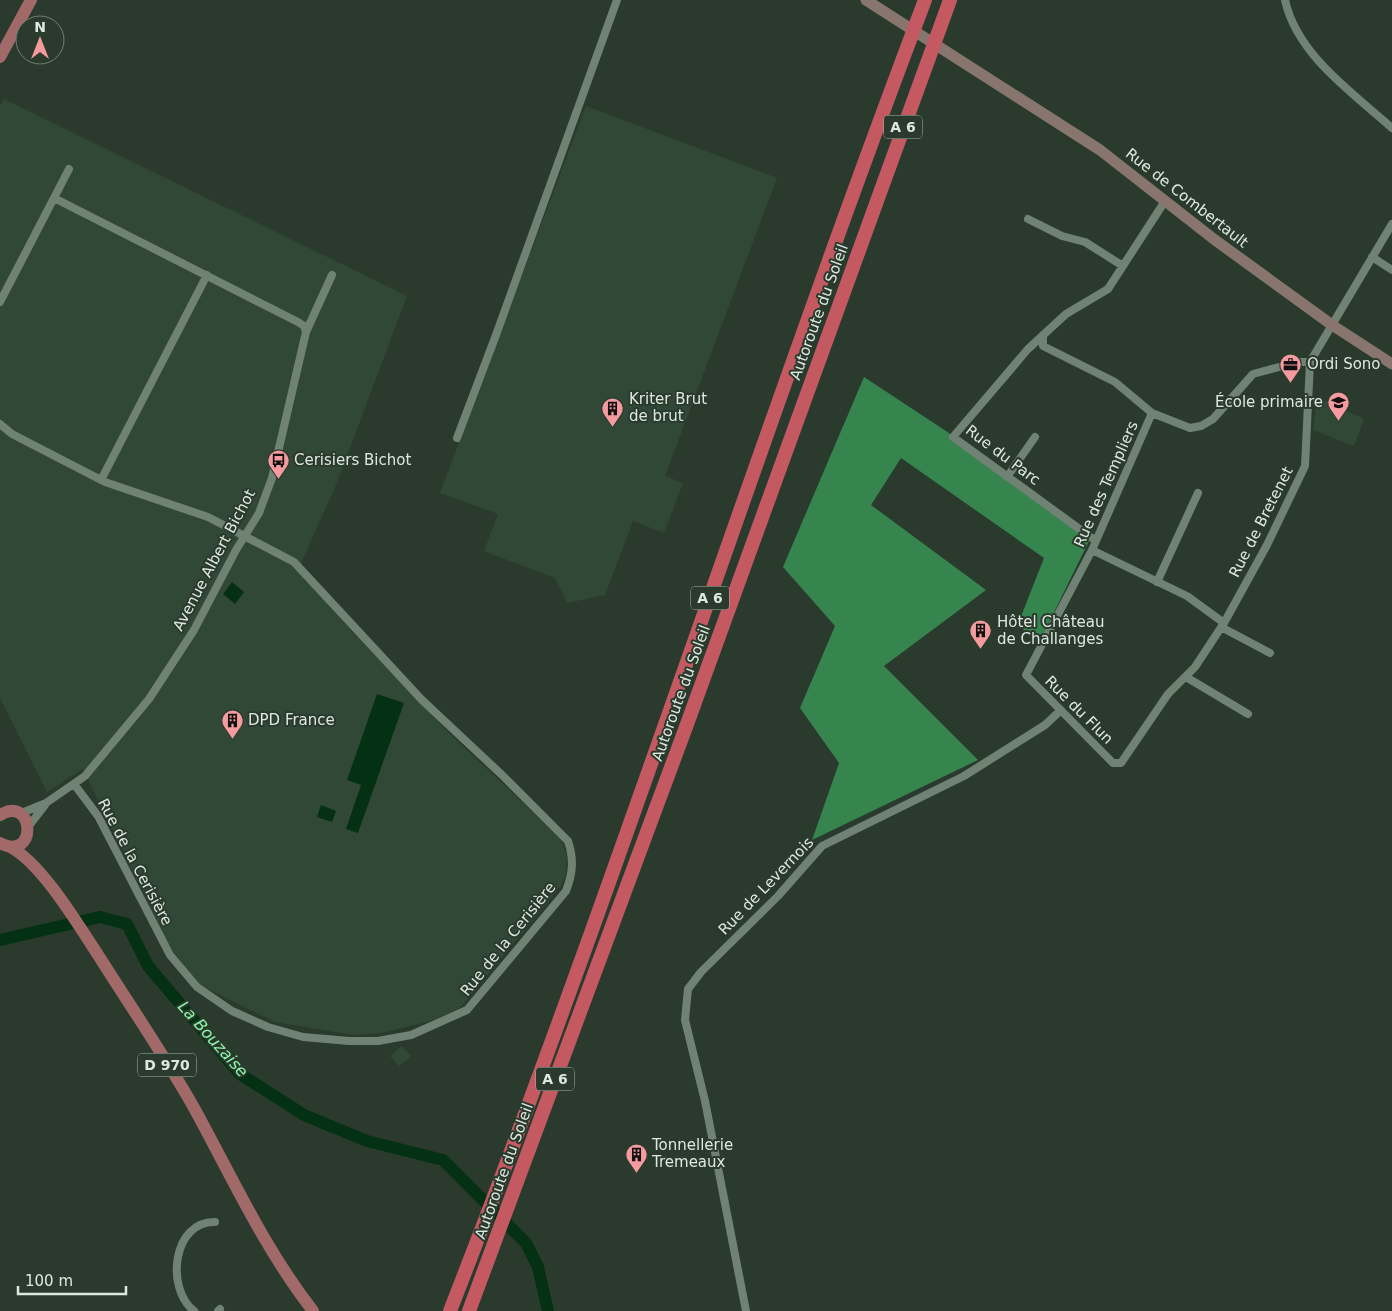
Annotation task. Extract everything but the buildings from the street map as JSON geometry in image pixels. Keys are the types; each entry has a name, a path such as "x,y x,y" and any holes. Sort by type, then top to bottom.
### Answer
{"highway":[{"name":"Autoroute du Soleil","path":"450,1311 495,1196 668,720 813,305 925,0"},
{"name":"Autoroute du Soleil","path":"470,1311 683,736 950,0"}],"main road":[{"path":"0,57 31,0"},
{"path":"0,804 10,813 25,819 28,831 21,844 5,845"},
{"name":"D 970","path":"28,831 27,843 38,871"},
{"name":"D 970","path":"5,845 24,856 38,871 83,931 192,1104 276,1260 313,1311"}],"street":[{"path":"457,438 617,0"},
{"name":"Rue de Combertault","path":"866,0 894,16 1100,150 1165,202 1332,325 1392,364"},
{"path":"1284,0 1288,17 1320,64 1392,128"},
{"path":"0,302 69,169"},
{"path":"54,198 298,322 304,326 306,332"},
{"path":"1152,413 1115,382 1043,346 1043,334 1066,314 1108,289 1165,202"},
{"path":"1028,219 1062,236 1085,242 1123,266"},
{"path":"1310,362 1392,224"},
{"path":"1372,257 1392,270"},
{"path":"101,480 207,275"},
{"name":"Avenue Albert Bichot","path":"74,784 85,776 160,683 194,630 259,513 280,451 306,332 332,275"},
{"name":"Rue du Parc","path":"1043,334 953,437 1096,541"},
{"name":"Rue des Templiers","path":"1026,675 1092,550 1152,413 1190,428 1202,426 1213,418 1253,374 1298,362 1310,362"},
{"name":"Rue de Bretenet","path":"1113,763 1121,763 1168,694 1195,667 1222,625 1267,545 1305,466 1310,362"},
{"name":"Rue de la Cerisière","path":"0,424 12,434 101,480 141,496 208,516 294,562 422,700 568,840 572,854 572,874 566,891 467,1010 411,1035 378,1041 350,1042 303,1037 268,1027 232,1011 197,987 170,956 98,816 74,784"},
{"path":"1007,477 1035,437"},
{"path":"1157,582 1198,493"},
{"path":"1092,550 1187,596 1222,625 1270,652"},
{"name":"Rue du Flun","path":"1026,675 1113,763"},
{"path":"1186,678 1248,714"},
{"name":"Rue de Levernois","path":"746,1311 707,1111 685,1020 688,989 701,972 778,896 822,846 964,776 1045,725 1060,710"},
{"path":"10,813 46,803 74,784"},
{"path":"28,831 46,803"},
{"path":"194,1311 180,1295 177,1285 179,1254 184,1241 195,1228 208,1222 215,1222"}],"shaded area":[{"path":"4,99 407,296 336,485 298,570 348,627 450,734 561,839 567,856 566,874 561,886 460,1008 434,1020 382,1033 354,1035 275,1022 200,985 169,946 83,769 47,792 0,698 0,106"},
{"path":"586,106 777,178 665,476 683,483 664,533 633,521 605,595 567,603 555,578 484,551 498,514 440,493"},
{"path":"864,377 952,435 1091,537 1038,645 1018,624 1044,558 901,458 871,505 986,590 884,666 978,760 812,840 839,763 800,708 835,626 783,567"},
{"name":"École primaire","path":"1317,397 1364,419 1354,446 1313,430"},
{"path":"232,582 244,592 235,604 223,594"},
{"path":"377,694 404,703 358,833 346,829 361,785 347,780"},
{"path":"321,805 336,811 332,822 317,817"},
{"path":"402,1046 411,1056 399,1066 390,1056"}],"waterway":[{"name":"La Bouzaise","path":"0,940 100,917 127,924 148,966 240,1074 304,1115 367,1141 443,1160 526,1243 538,1267 548,1311"}],"place":[{"name":"Ordi Sono","path":"1291,383"},
{"name":"École primaire","path":"1339,421"},
{"name":"Kriter Brut de brut","path":"613,427"},
{"name":"Cerisiers Bichot","path":"278,479"},
{"name":"Hôtel Château de Challanges","path":"981,650"},
{"name":"DPD France","path":"232,739"},
{"name":"Tonnellerie Tremeaux","path":"636,1173"}]}
